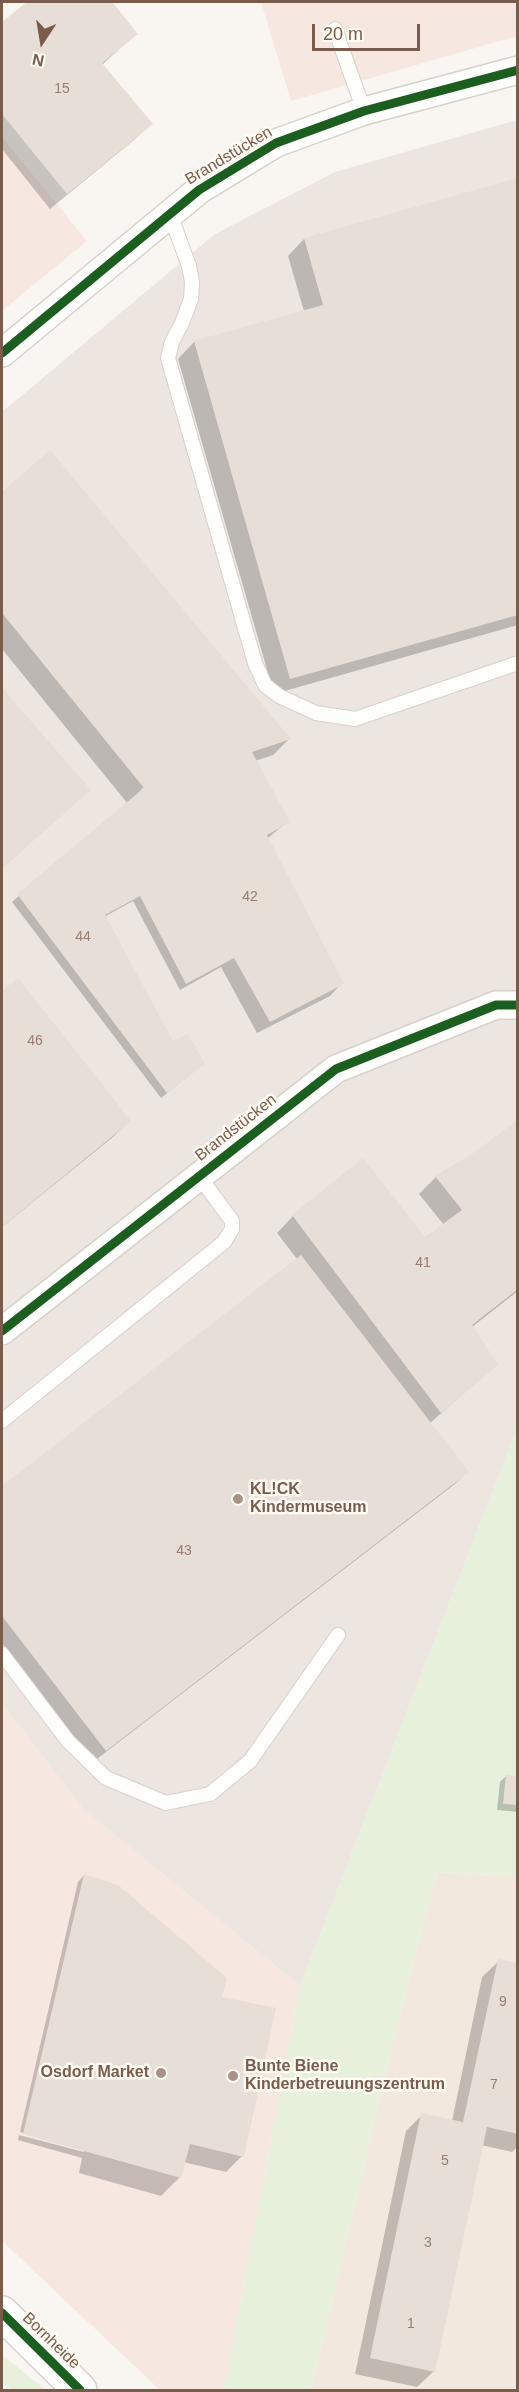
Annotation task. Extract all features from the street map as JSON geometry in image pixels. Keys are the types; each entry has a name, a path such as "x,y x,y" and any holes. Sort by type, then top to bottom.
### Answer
{"street":[{"name":"Brandstücken","path":"2,353 199,190 276,143 364,111 518,70"},
{"name":"Brandstücken","path":"2,1331 336,1070 495,1005 518,1005"},
{"name":"Bornheide","path":"2,2313 80,2391"}],"lane":[{"path":"335,29 364,111"},
{"path":"170,214 189,266 192,282 191,299 172,342 168,358 255,663 265,685 279,696 316,713 355,719 518,663"},
{"path":"2,1421 224,1242 232,1229 232,1221 199,1176"},
{"path":"2,1654 68,1741 106,1778 166,1803 210,1794 250,1761 338,1635"}],"shaded area":[{"path":"261,2 517,2 517,36 291,101"},
{"path":"517,120 517,1429 300,1986 82,1808 2,1703 2,412 215,234 335,172"},
{"path":"2,137 87,241 2,311"},
{"path":"2,1703 82,1808 300,1986 224,2390 160,2390 2,2241"},
{"path":"437,1872 517,1876 517,2390 311,2390 393,2042"}],"green space":[{"path":"517,1429 517,1876 437,1872 393,2042 311,2390 224,2390 300,1986"},
{"path":"2,2355 46,2390 11,2390 2,2382"}],"building":[{"path":"27,2 112,2 138,34 102,63 153,124 67,194 2,114 2,22"},
{"path":"518,178 518,615 290,679 194,341 323,305 304,238"},
{"path":"50,450 291,739 252,752 290,822 267,835 344,984 270,1022 234,958 186,984 140,896 105,915 173,1041 188,1034 205,1064 167,1093 17,894 144,788 2,613 2,492"},
{"path":"2,688 91,790 2,868"},
{"path":"18,978 131,1121 3,1226 2,991"},
{"path":"518,1120 518,1289 472,1325 498,1365 441,1413 292,1215 363,1158 425,1237 462,1210 435,1176 472,1154"},
{"path":"301,1255 469,1472 106,1751 2,1616 2,1486"},
{"path":"506,1775 518,1776 518,1805 503,1804"},
{"path":"84,1874 118,1885 227,1978 222,1997 276,2008 244,2157 190,2144 181,2178 23,2134"},
{"path":"498,1959 518,1963 518,2134 487,2127 435,2372 370,2358 421,2113 463,2122"}],"cycle path":[{"path":"2,353 199,190 276,143 364,111 518,70"},
{"path":"2,1331 336,1069 496,1005 518,1005"},
{"path":"2,2313 80,2390"}],"place":[{"name":"KL!CK Kindermuseum","path":"238,1499"},
{"name":"Osdorf Market","path":"161,2073"},
{"name":"Bunte Biene Kinderbetreuungszentrum","path":"233,2076"}]}
